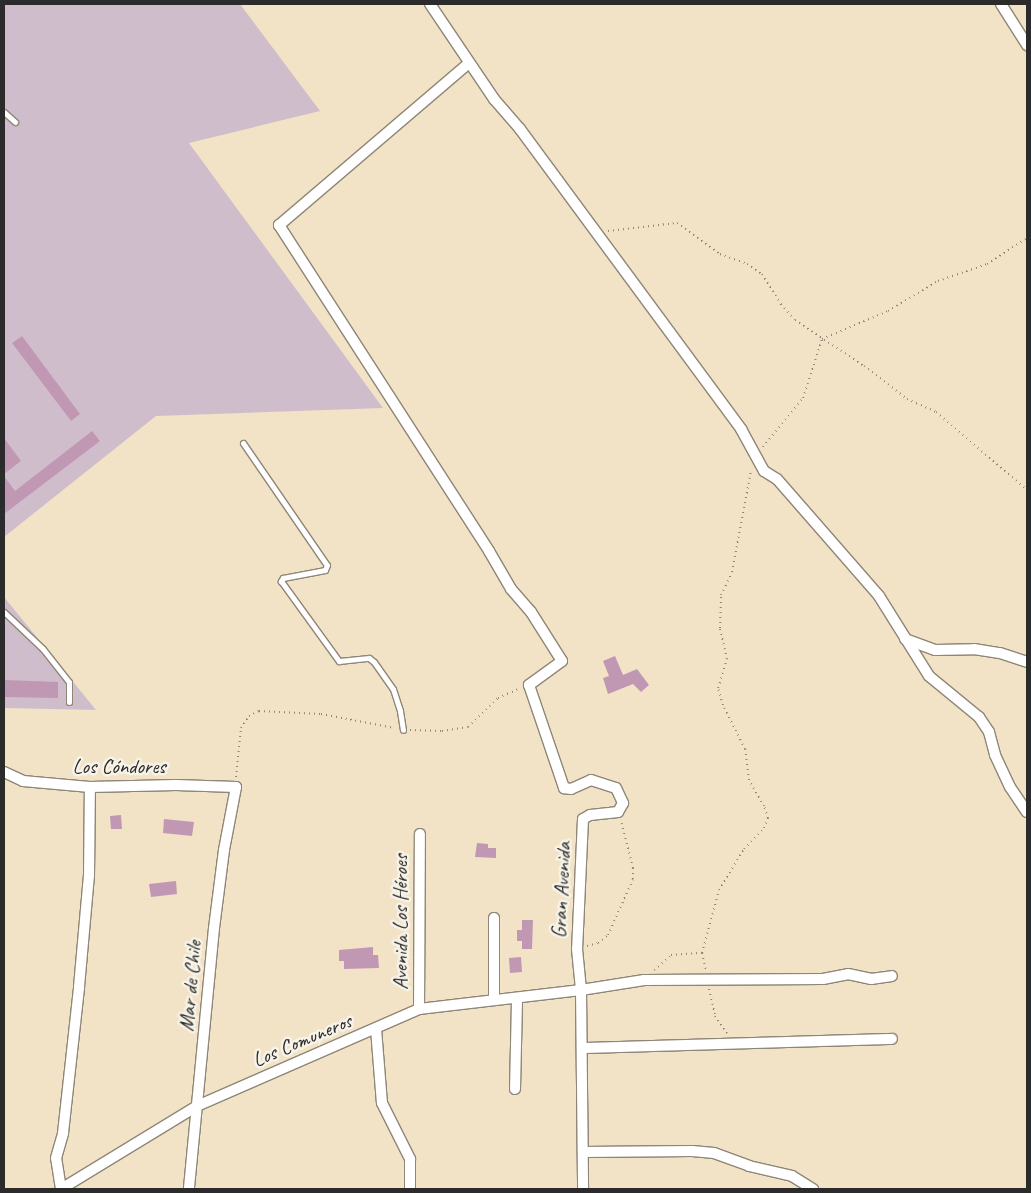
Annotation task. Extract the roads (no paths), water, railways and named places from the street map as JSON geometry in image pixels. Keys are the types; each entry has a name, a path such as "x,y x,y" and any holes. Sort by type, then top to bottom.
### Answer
{"street":[{"path":"430,4 494,99 520,129 594,232 689,356 755,452 764,471 776,479 879,596 929,676 979,717 989,732 996,755 1010,787 1027,812"},
{"path":"1001,4 1027,46"},
{"name":"Gran Avenida","path":"469,63 279,225 489,551 511,589 531,612 562,660 529,684 564,788 572,789 591,780 616,788 623,802 618,812 590,815 583,819 577,949 581,990 583,1189"},
{"path":"905,639 935,650 974,649 1027,662"},
{"name":"Los Cóndores","path":"4,772 23,781 90,787 176,785 236,787"},
{"path":"61,1189 56,1158 63,1133 79,987 89,876 90,787"},
{"name":"Mar de Chile","path":"189,1189 214,928 224,850 236,787"},
{"name":"Avenida Los Héroes","path":"418,1009 420,834"},
{"path":"494,918 494,1000"},
{"name":"Los Comuneros","path":"61,1189 197,1106 418,1009 581,990 644,980 823,980 848,974 871,980 892,976"},
{"path":"515,1089 517,998"},
{"path":"376,1029 382,1103 410,1159 410,1189"},
{"path":"582,1048 892,1039"},
{"path":"584,1152 692,1151 714,1153 749,1166 792,1176 813,1189"}],"lane":[{"path":"4,112 15,122"},
{"path":"243,443 327,565 325,570 283,578 282,581 339,661 369,658 374,662 393,689 400,711 403,730"},
{"path":"4,612 43,649 69,682 69,702"}]}
